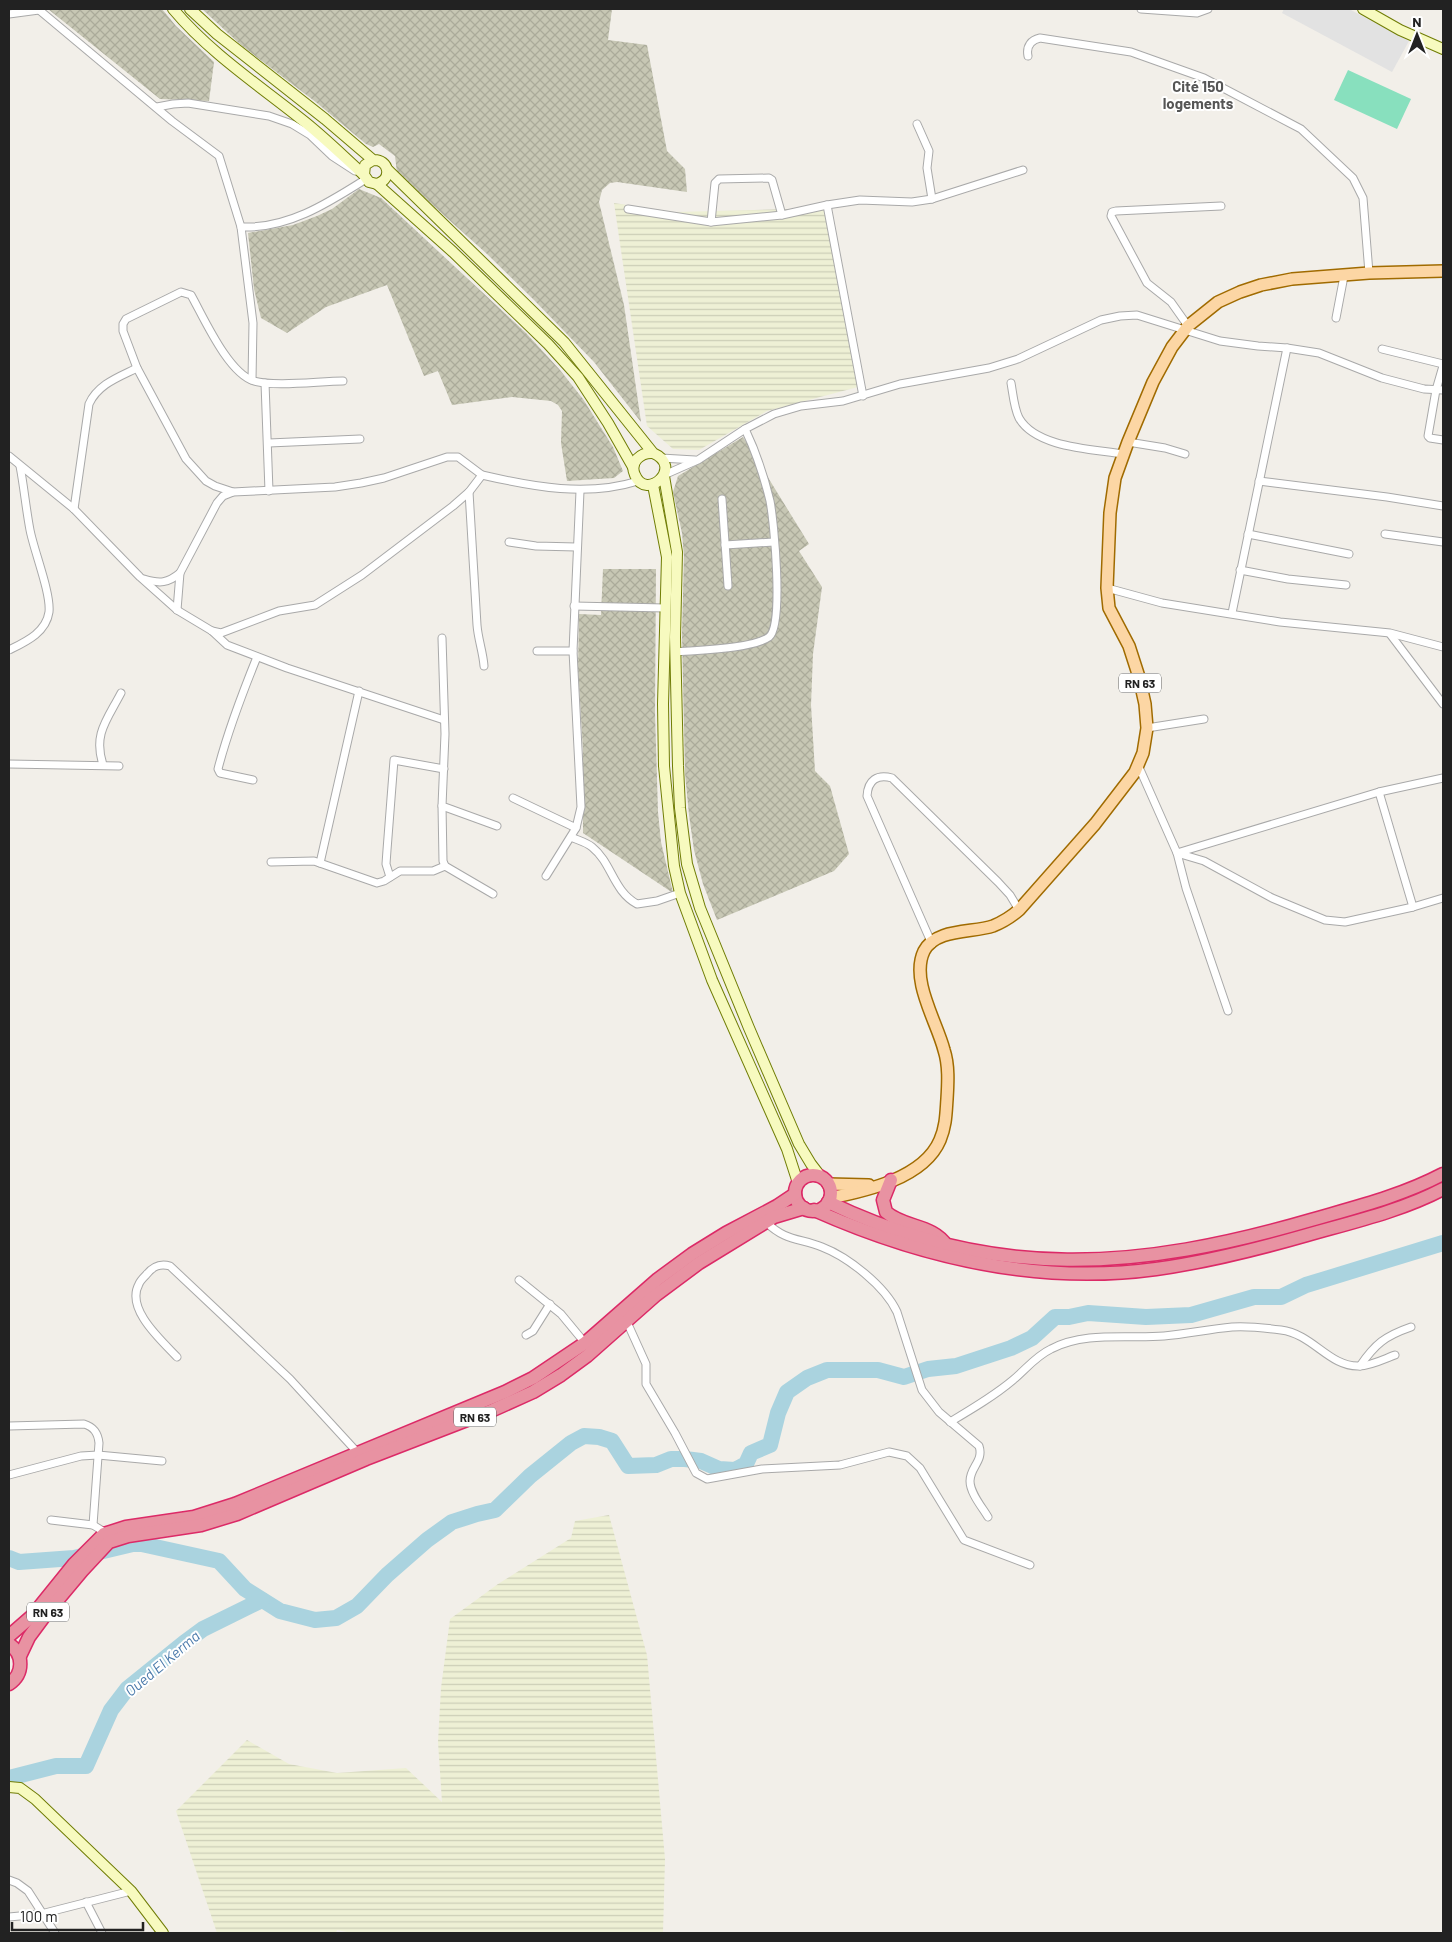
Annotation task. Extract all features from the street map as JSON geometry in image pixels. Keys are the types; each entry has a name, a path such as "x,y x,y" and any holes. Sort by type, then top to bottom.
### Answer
{"highway":[{"path":"829,1200 882,1226 947,1246 997,1255 1045,1260 1098,1260 1167,1254 1285,1227 1396,1195 1443,1174"},
{"path":"585,1343 676,1265 705,1246 778,1206 808,1176 825,1180 829,1200"},
{"path":"886,1183 883,1205 886,1212 895,1218 935,1233 947,1246"},
{"path":"797,1188 798,1202 809,1209 878,1236 953,1258 1018,1270 1086,1274 1155,1269 1223,1257 1388,1211 1443,1189"},
{"path":"809,1209 824,1206 829,1200"},
{"name":"RN 63","path":"103,1539 122,1538 202,1525 238,1514 366,1459 493,1410 533,1392 561,1376 627,1322 656,1295 699,1263 766,1222 783,1214 809,1209"},
{"name":"RN 63","path":"9,1636 32,1616 103,1539 126,1527 207,1513 293,1480 505,1392 533,1378 585,1343"},
{"name":"RN 63","path":"20,1656 38,1624 78,1567"},
{"path":"9,1644 20,1656 21,1667 19,1673 9,1684"}],"main road":[{"path":"173,9 218,54 303,121 372,184 377,184 548,344 578,377 608,423 633,467 634,475 638,481 645,484 653,484 664,475"},
{"path":"190,9 216,34 325,119 373,160 383,162 388,170 564,342 657,455 665,468 664,475 678,559 675,652 680,808 687,864 696,896 749,1028 799,1144 810,1164 825,1180 886,1183"},
{"path":"1363,9 1400,30 1443,49"},
{"path":"365,177 365,165 373,160"},
{"path":"377,184 384,180 388,170"},
{"name":"RN 63","path":"932,944 937,939 955,933 992,926 1007,920 1019,910 1095,824 1135,772 1143,753 1146,728 1145,704 1129,646 1110,608 1107,588 1110,513 1115,478 1128,442 1153,382 1172,347 1186,328 1218,302 1240,292 1292,280 1369,273 1443,271"},
{"path":"633,467 636,459 642,454 657,455"},
{"path":"653,484 667,557 663,704 664,766 670,839 682,896 712,980 787,1149 797,1188"},
{"path":"682,896 696,896"},
{"path":"829,1200 861,1192 909,1172 928,1158 940,1142 946,1120 947,1062 945,1050 922,988 920,966 924,950 932,944"},
{"path":"9,1787 20,1788 31,1795 131,1891 163,1933"}],"street":[{"path":"9,14 38,9 219,156 242,227 253,323 252,380"},
{"path":"1141,9 1197,13 1208,9"},
{"path":"1028,56 1027,49 1030,43 1040,38 1130,52 1204,78 1301,129 1353,178 1363,198 1369,273"},
{"path":"157,107 188,103 268,116 292,124 310,135 332,156 365,177 324,205 280,223 242,227"},
{"path":"917,124 929,151 927,168 932,199"},
{"path":"628,209 711,222 782,215 860,200 912,202 932,199 1023,170"},
{"path":"711,222 715,183 719,179 770,178 782,215"},
{"path":"827,205 863,396"},
{"path":"1186,328 1172,302 1148,283 1112,216 1112,212 1116,210 1221,206"},
{"path":"1336,318 1344,276"},
{"path":"343,381 265,383 252,380 224,355 191,295 186,292 181,292 126,319 123,324 138,368 186,459 206,481 233,492 335,487 361,483 447,457 458,457 482,475 511,481 580,490 617,488 638,481"},
{"path":"664,475 698,460 745,429 774,414 802,406 843,401 900,384 989,368 1018,359 1101,320 1120,316 1137,315 1186,328 1220,341 1319,353 1382,378 1424,389 1440,390"},
{"path":"1232,613 1287,348"},
{"path":"1382,350 1443,365 1440,390 1428,436 1443,440"},
{"path":"74,509 89,404 102,386 138,368"},
{"path":"265,383 269,491"},
{"path":"1011,383 1019,417 1024,425 1036,434 1053,442 1124,454"},
{"path":"675,652 754,644 770,636 777,618 778,584 770,503 755,450 745,429"},
{"path":"268,443 360,439"},
{"path":"1128,442 1165,448 1185,454"},
{"path":"657,455 676,460 698,460"},
{"path":"9,456 74,509 140,578 177,610 200,626 221,633 279,611 315,605 362,575 469,492 482,475"},
{"path":"9,650 41,630 49,613 46,591 30,531 20,466"},
{"path":"1259,481 1388,497 1443,506"},
{"path":"546,876 576,828 581,807 572,651 580,490"},
{"path":"140,578 163,583 172,580 180,573 216,503 223,496 233,492"},
{"path":"469,492 477,625 484,666"},
{"path":"722,499 728,586"},
{"path":"1248,534 1349,554"},
{"path":"1386,534 1443,542"},
{"path":"509,542 536,546 576,547"},
{"path":"725,545 774,542"},
{"path":"1240,570 1346,585"},
{"path":"177,610 180,573"},
{"path":"1107,588 1162,603 1280,622 1390,633 1443,647"},
{"path":"574,606 665,608"},
{"path":"212,631 227,646 444,720"},
{"path":"1390,633 1443,704"},
{"path":"442,638 445,734 442,806 443,861 445,866 493,894"},
{"path":"536,651 572,651"},
{"path":"253,780 220,773 218,769 225,740 256,656"},
{"path":"320,863 359,691"},
{"path":"103,764 98,748 99,738 121,693"},
{"path":"1146,728 1204,719"},
{"path":"390,877 386,864 394,760 444,769"},
{"path":"9,764 63,766 103,764 119,766"},
{"path":"1138,765 1177,853 1189,896 1228,1011"},
{"path":"932,944 867,796 868,787 874,779 883,776 892,778 998,882 1010,895 1019,910"},
{"path":"1177,853 1379,792 1443,778"},
{"path":"1379,792 1413,907"},
{"path":"513,798 576,828"},
{"path":"442,806 498,826"},
{"path":"571,837 591,845 599,853 624,894 637,904 682,896"},
{"path":"1177,853 1204,861 1272,898 1325,920 1345,922 1413,907 1443,898"},
{"path":"271,862 320,863 377,883 400,871 433,871 445,866"},
{"path":"766,1222 781,1235 814,1244 832,1252 863,1274 886,1295 894,1306 922,1390 931,1404 976,1442 980,1449 980,1458 972,1472 970,1483 972,1490 988,1517"},
{"path":"177,1357 150,1328 137,1300 138,1284 150,1270 160,1265 170,1266 290,1379 357,1452"},
{"path":"519,1280 561,1314 585,1343"},
{"path":"526,1335 533,1331 550,1304"},
{"path":"627,1322 646,1364 646,1384 675,1433 692,1467 699,1476 707,1479 762,1469 824,1467 855,1462 883,1453 901,1453 912,1459 920,1468 964,1540 1030,1566"},
{"path":"950,1422 992,1396 1036,1358 1049,1350 1064,1343 1088,1339 1164,1336 1235,1327 1282,1330 1297,1334 1337,1361 1360,1366 1395,1355"},
{"path":"1360,1366 1386,1337 1411,1327"},
{"path":"9,1426 84,1424 97,1433 99,1438 93,1525 103,1539"},
{"path":"9,1475 81,1456 98,1455 162,1461"},
{"path":"51,1520 93,1525"},
{"path":"9,1880 28,1891 41,1914 55,1933"},
{"path":"9,1917 41,1914 131,1891"},
{"path":"86,1902 102,1933"}],"shaded area":[{"path":"48,9 162,9 176,26 214,62 209,101 160,99"},
{"path":"202,9 612,9 608,40 647,45 667,151 685,169 687,192 617,182 610,183 602,190 599,202 624,305 641,422 594,362 534,300 487,254 397,173 395,156 379,144 373,147 366,144 317,103 241,45"},
{"path":"1284,9 1349,9 1409,41 1392,72 1282,13"},
{"path":"359,189 381,198 526,333 560,370 583,399 613,447 623,471 614,478 567,481 561,443 562,411 558,405 551,401 512,397 452,405 438,371 424,376 387,285 326,307 287,333 261,318 254,289 248,233 293,225 317,216 332,209"},
{"path":"614,203 674,212 826,208 858,387 767,411 699,450 673,449 647,426"},
{"path":"743,437 809,544 799,551 822,587 813,654 811,705 815,771 830,786 849,854 834,871 717,920 703,884 694,850 689,815 685,773 682,634 684,556 682,533 673,492 678,476"},
{"path":"603,569 656,569 655,713 658,812 661,842 673,893 583,833 583,750 578,669 579,614 601,615"},
{"path":"609,1515 647,1655 665,1859 663,1933 352,1933 337,1930 336,1933 217,1933 176,1811 247,1740 289,1764 337,1773 406,1768 442,1802 438,1742 441,1688 450,1619 498,1584 571,1538 575,1521"}],"green space":[{"path":"1348,70 1411,99 1397,129 1334,100"}],"waterway":[{"path":"9,1558 19,1562 74,1558 137,1543 219,1561 245,1589 280,1611 315,1620 336,1618 357,1606 387,1575 427,1540 452,1522 495,1510 530,1476 571,1443 584,1436 599,1437 612,1441 628,1466 656,1465 671,1459 685,1459 701,1461 719,1469 735,1470 746,1464 751,1453 770,1445 778,1413 787,1392 807,1378 827,1370 878,1370 904,1377 928,1369 956,1366 1011,1348 1032,1338 1055,1317 1069,1317 1088,1313 1146,1317 1191,1315 1254,1297 1281,1297 1306,1285 1443,1243"},
{"name":"Oued El Kerma","path":"9,1778 56,1766 86,1766 111,1710 127,1689 203,1629 262,1600"}],"district":[{"name":"Cité 150 logements","path":"1198,94"}]}
